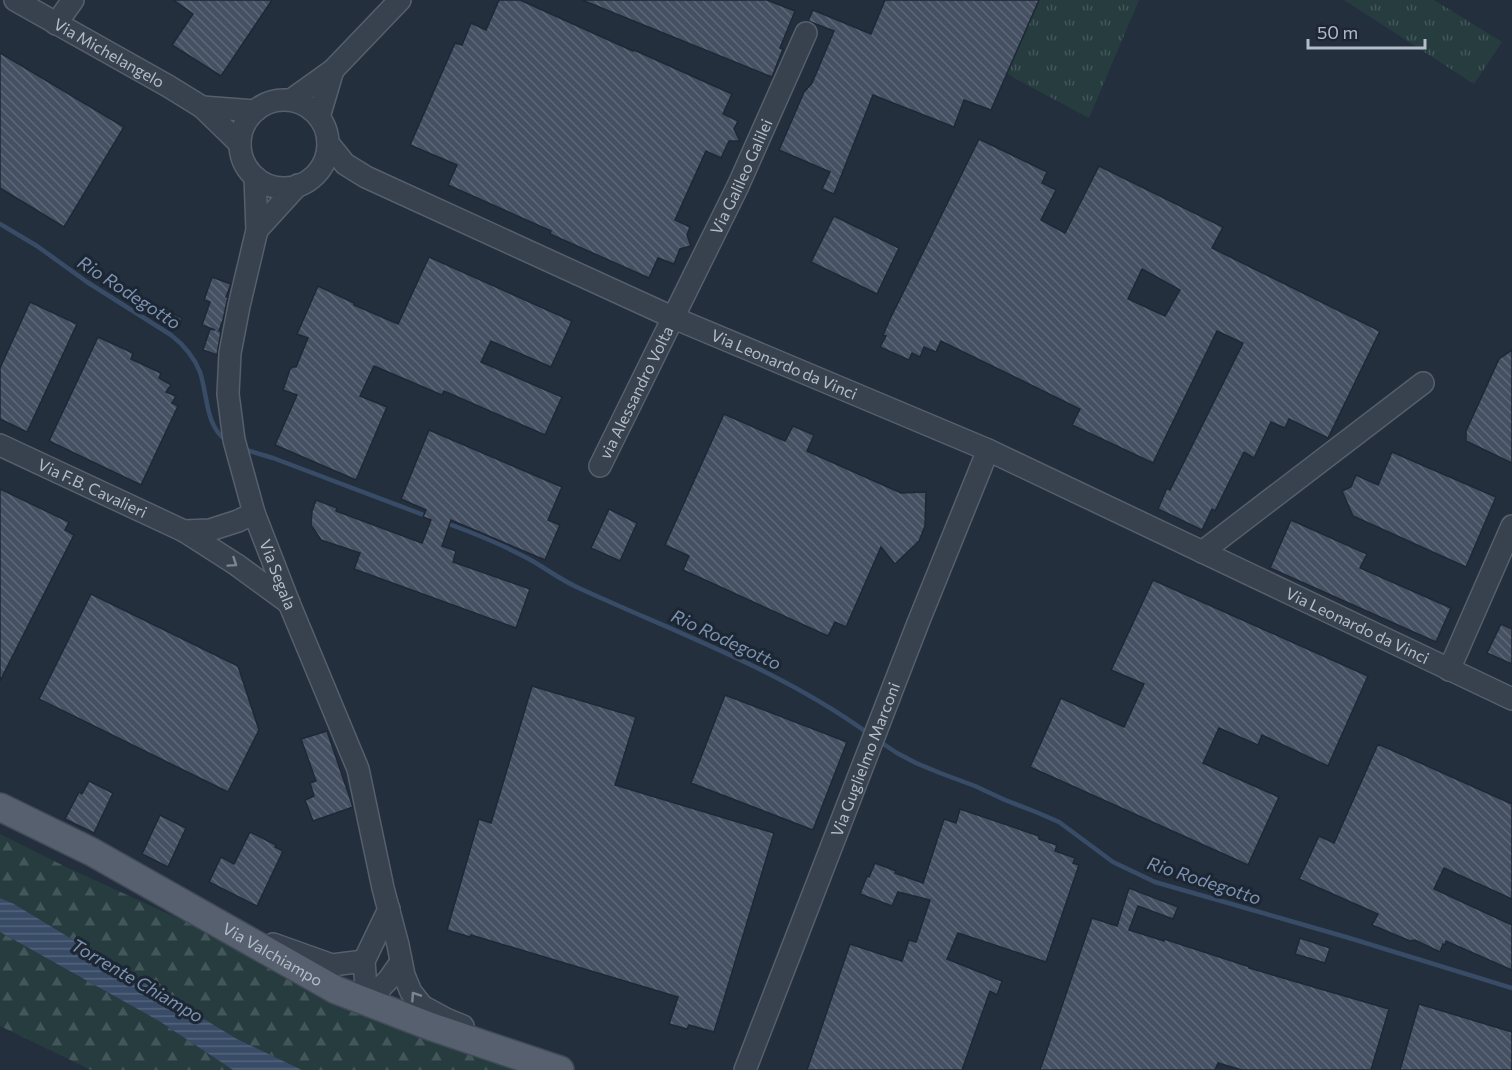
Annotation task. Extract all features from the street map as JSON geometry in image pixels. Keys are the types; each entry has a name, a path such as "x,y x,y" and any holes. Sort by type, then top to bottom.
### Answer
{"main road":[{"name":"Via Valchiampo","path":"0,807 92,852 336,990 432,1027 560,1070"}],"street":[{"name":"Via Michelangelo","path":"15,0 202,107 240,144"},
{"path":"56,24 73,0"},
{"path":"291,100 333,70 400,0"},
{"name":"Via Galileo Galilei","path":"674,318 738,186 806,33"},
{"path":"319,117 333,70"},
{"path":"240,144 247,120 265,104 278,100 302,103 311,109 324,125 328,143"},
{"name":"Via Michelangelo","path":"202,107 255,111"},
{"name":"Via Leonardo da Vinci","path":"328,143 345,164 366,177 674,318 988,450 1512,699"},
{"name":"Via Segala","path":"257,230 323,165 328,143"},
{"name":"Via Segala","path":"240,144 244,162 255,177 257,230 230,353 228,394 234,440 254,513 358,769 383,888 407,984 422,1006 519,1056"},
{"path":"255,177 268,185 283,188 307,180"},
{"name":"Via Leonardo da Vinci","path":"307,180 366,177"},
{"name":"via Alessandro Volta","path":"600,466 674,318"},
{"path":"1202,552 1423,383"},
{"name":"Via F.B. Cavalieri","path":"0,445 184,531 237,565 289,603"},
{"name":"Via Guglielmo Marconi","path":"745,1070 918,623 988,450"},
{"name":"Via F.B. Cavalieri","path":"184,531 210,530 254,513"},
{"path":"1449,670 1512,526"},
{"path":"367,1002 364,961 389,909"},
{"path":"225,928 332,965 364,961"},
{"path":"367,1002 389,979 401,962"}],"green space":[{"path":"908,0 1139,0 1089,118 1014,78"},
{"path":"1344,0 1434,0 1502,42 1474,84"},
{"path":"0,834 64,866 412,1026 556,1070 302,1070 237,1039 14,904 0,898"},
{"path":"0,932 159,1021 233,1070 91,1070 0,1026"}],"water":[{"name":"Torrente Chiampo","path":"0,898 14,904 237,1039 302,1070 233,1070 159,1021 0,932"}],"building":[{"path":"173,0 272,0 221,76 172,45 193,14"},
{"path":"499,0 520,0 732,94 723,114 738,121 734,129 740,141 729,141 721,158 706,151 675,220 690,227 687,235 691,246 680,249 674,264 658,258 649,278 550,234 551,231 448,185 457,165 410,145 455,43 462,45 471,23 486,30"},
{"path":"582,0 767,0 795,11 780,48 783,49 772,77"},
{"path":"885,0 1039,0 991,110 964,100 954,127 873,95 834,194 822,189 830,172 779,150 804,92 812,83 834,31 808,21 813,10 871,34"},
{"path":"0,53 124,127 64,227 0,188"},
{"path":"979,139 1047,172 1042,183 1056,190 1041,220 1065,233 1099,166 1223,227 1212,248 1380,331 1328,438 1289,419 1285,428 1271,422 1254,458 1244,452 1215,511 1212,509 1202,530 1158,509 1167,488 1170,490 1243,343 1217,331 1153,463 1072,425 1080,409 941,341 936,352 924,347 920,357 912,353 909,360 880,347 886,336 883,335","holes":["1142,269 1180,290 1165,316 1128,299"]},
{"path":"834,216 899,248 877,294 811,262"},
{"path":"429,257 572,321 551,367 491,341 481,362 562,397 545,435 444,391 442,395 374,366 360,396 387,407 356,480 275,445 297,395 283,390 290,369 296,367 308,338 297,334 318,286 398,324"},
{"path":"212,277 231,284 219,331 221,332 217,355 203,350 210,329 215,330 202,325 210,302 204,300"},
{"path":"30,302 77,324 27,432 0,419 0,368"},
{"path":"162,309 182,318 178,329 156,320"},
{"path":"98,337 133,353 131,359 161,373 159,378 171,385 166,392 176,396 172,403 178,406 141,485 49,441"},
{"path":"1512,350 1512,463 1466,441 1466,431 1499,359"},
{"path":"724,414 785,441 793,426 814,435 807,451 901,493 926,492 925,526 919,541 895,564 881,547 846,627 835,622 828,636 683,570 689,556 665,545"},
{"path":"429,430 562,487 548,520 560,525 545,560 451,520 442,546 456,551 453,562 530,589 516,628 354,569 360,553 321,540 311,525 316,500 337,508 336,511 422,543 431,520 423,517 426,510 401,499"},
{"path":"1392,452 1496,497 1466,567 1353,516 1342,491 1351,487 1356,475 1378,485"},
{"path":"0,489 69,522 65,530 74,535 0,681"},
{"path":"609,509 637,523 620,561 591,548"},
{"path":"1291,520 1367,554 1360,568 1451,608 1436,642 1270,568"},
{"path":"1153,580 1368,676 1328,766 1262,735 1258,745 1219,728 1203,763 1279,797 1248,865 1030,767 1061,698 1124,727 1144,684 1111,670"},
{"path":"91,594 238,666 259,730 228,792 39,699"},
{"path":"1501,624 1512,629 1512,664 1487,653"},
{"path":"532,686 636,717 615,785 774,833 714,1032 689,1025 687,1029 669,1024 678,997 471,935 470,937 447,930 479,819 491,823"},
{"path":"725,695 847,742 813,830 691,783"},
{"path":"327,731 353,807 313,821 305,800 314,796 310,783 316,781 301,739"},
{"path":"1378,744 1512,804 1512,899 1444,868 1434,889 1512,925 1512,970 1446,941 1440,952 1415,940 1410,941 1372,925 1378,914 1299,879 1319,836 1334,843"},
{"path":"89,781 113,793 94,833 65,819 79,792 82,794"},
{"path":"960,809 1039,836 1039,839 1057,845 1055,851 1075,858 1073,863 1079,865 1046,962 958,933 947,959 1002,981 997,995 990,991 962,1070 807,1070 850,944 902,961 909,940 916,942 930,900 898,892 892,906 860,894 867,876 869,877 875,863 923,883 944,819 956,823"},
{"path":"160,815 186,828 168,867 142,854"},
{"path":"250,832 283,851 257,906 209,882 221,857 234,864"},
{"path":"1129,888 1178,907 1173,919 1138,906 1129,930 1389,1009 1371,1070 1242,1070 1218,1063 1215,1070 1040,1070 1092,918 1117,926"},
{"path":"1300,938 1330,948 1325,963 1295,954"},
{"path":"1419,1004 1512,1032 1512,1070 1400,1070"}],"waterway":[{"name":"Rio Rodegotto","path":"0,224 37,246 180,343 198,367 211,419 220,435 227,441"},
{"name":"Rio Rodegotto","path":"243,449 273,458 429,517"},
{"name":"Rio Rodegotto","path":"446,523 509,549 574,586 729,654 801,691 836,711 869,734"},
{"name":"Rio Rodegotto","path":"879,741 916,763 1059,822 1113,862 1155,882 1512,988"}]}
